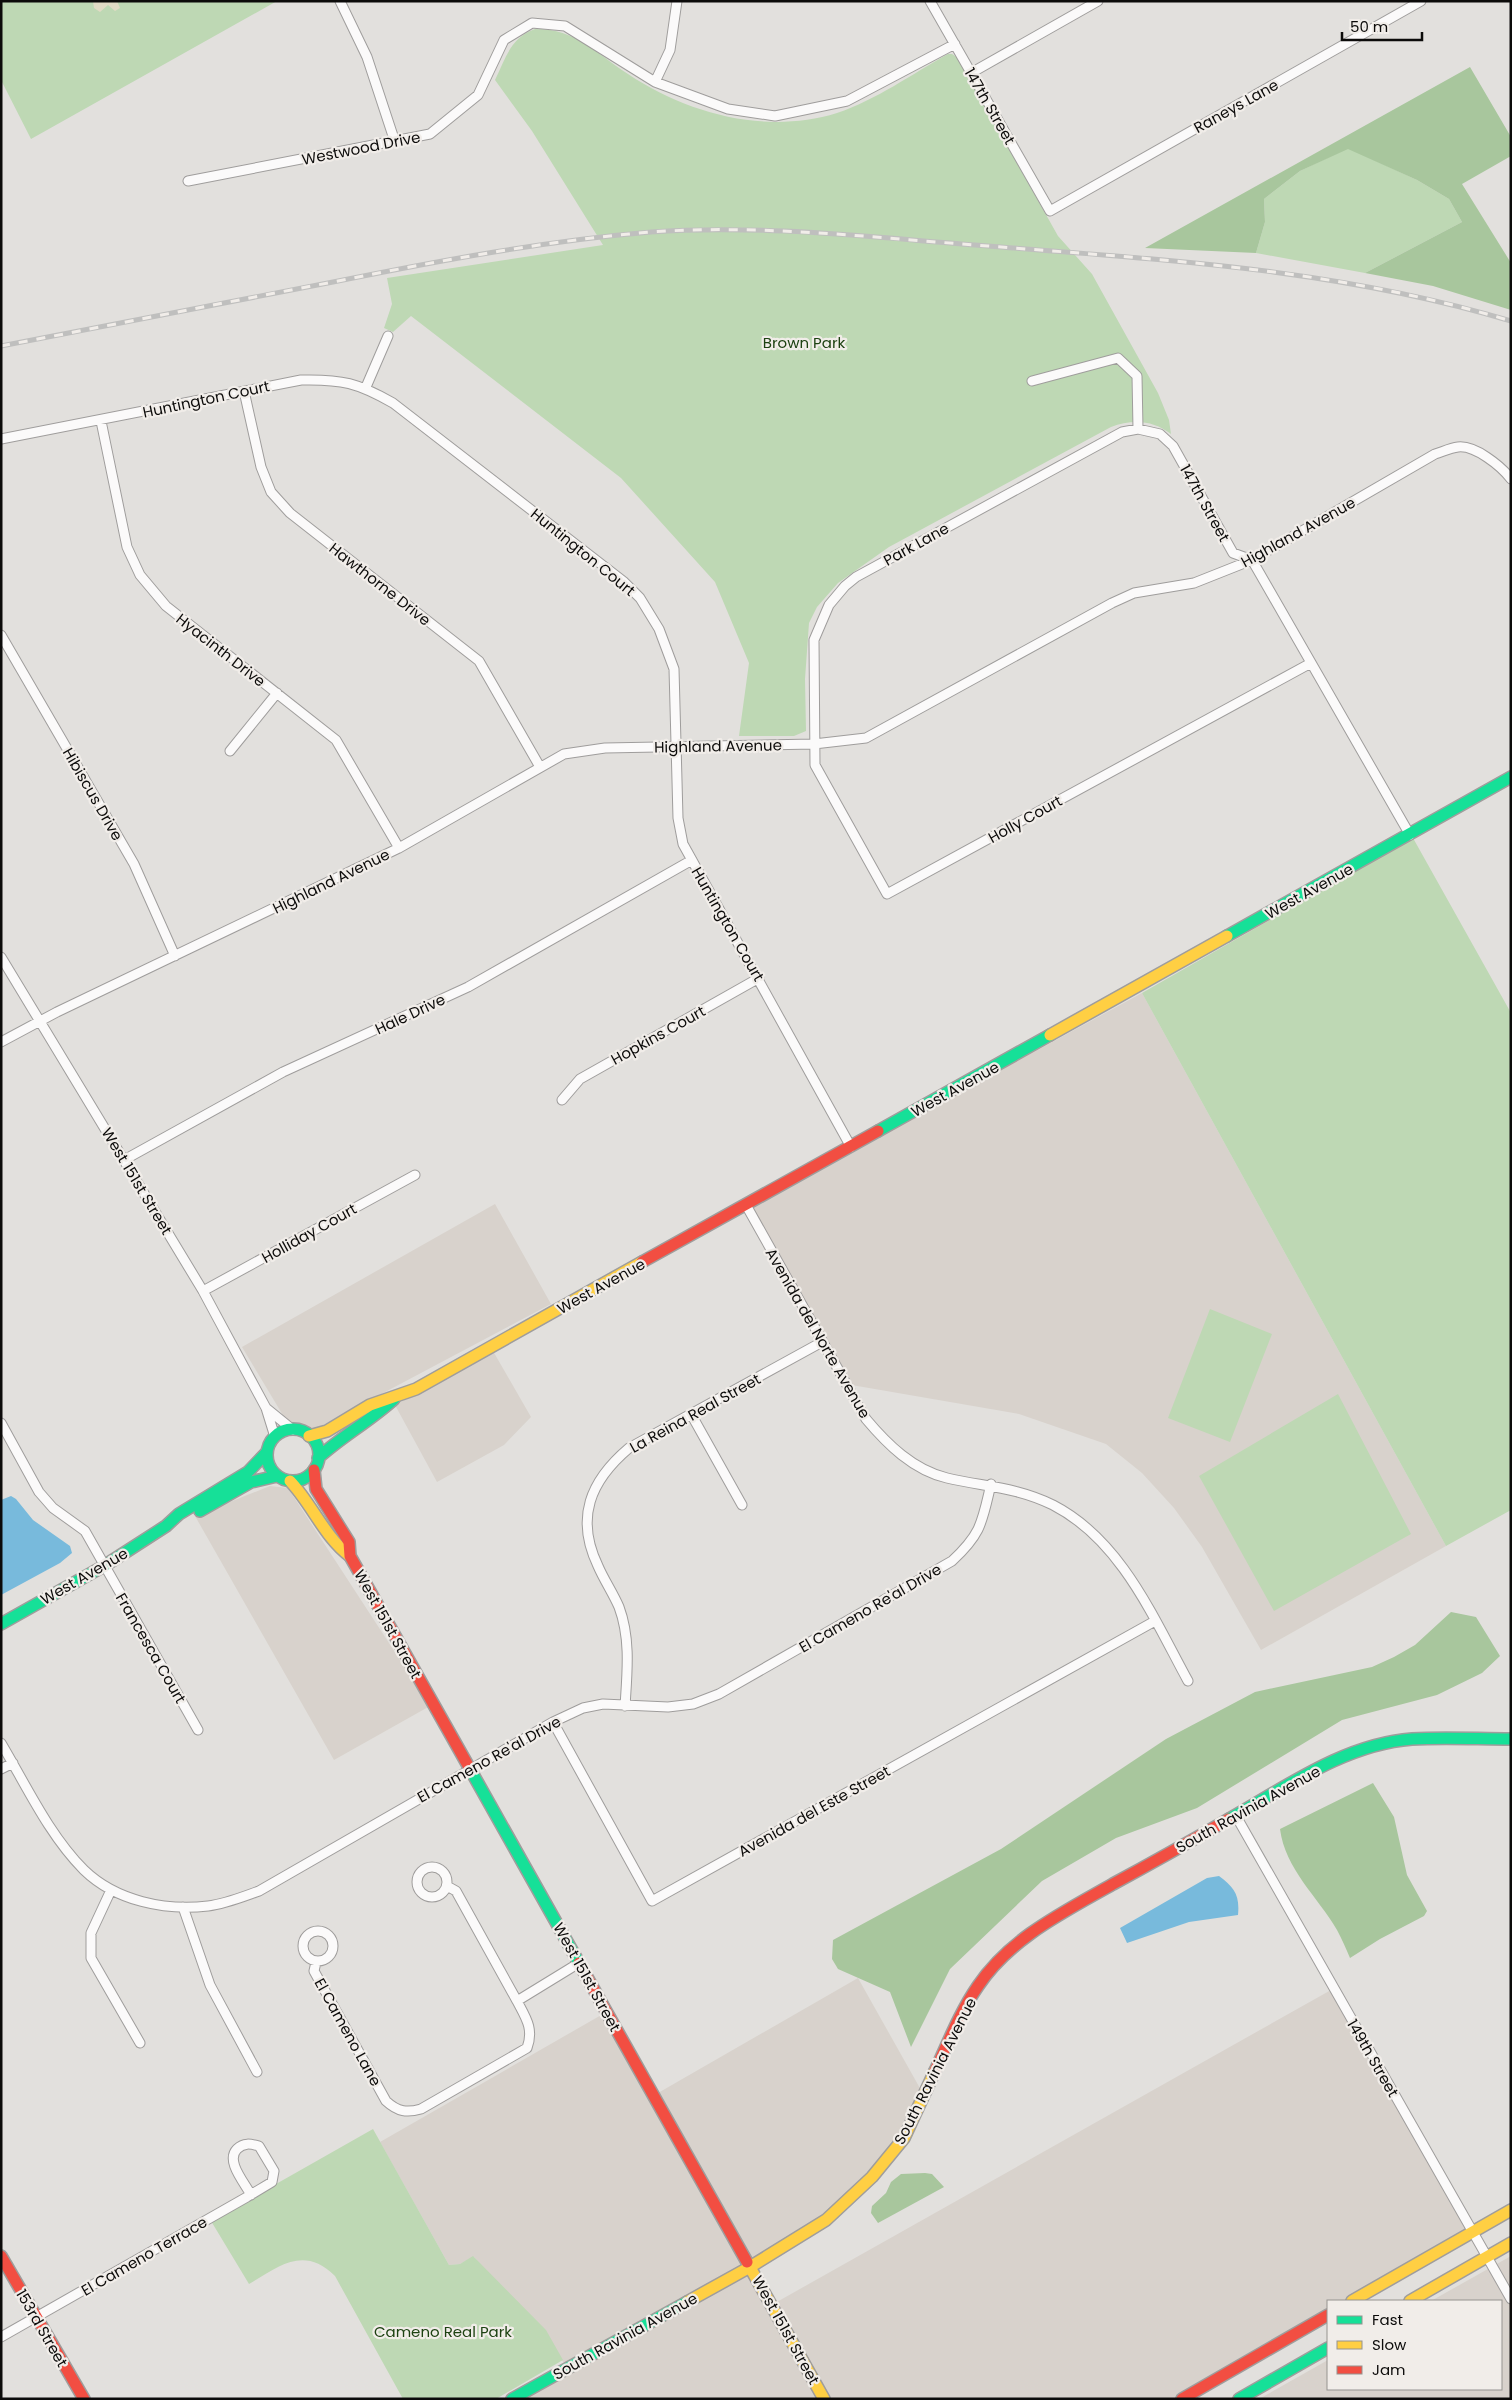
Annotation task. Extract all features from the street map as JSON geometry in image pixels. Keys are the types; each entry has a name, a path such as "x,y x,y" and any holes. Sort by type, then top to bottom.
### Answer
{"main road":[{"name":"West Avenue","path":"309,1436 327,1431 370,1405 416,1389 1511,777"},
{"name":"West Avenue","path":"318,1458 336,1441 378,1414 397,1396"},
{"path":"292,1430 309,1436 314,1442 318,1458 314,1470 303,1479 290,1481 277,1476 271,1469 267,1452 275,1437 292,1430"},
{"name":"West Avenue","path":"1,1624 104,1566 166,1526 179,1514 248,1472 267,1452"},
{"name":"West 151st Street","path":"314,1470 316,1489 349,1542 350,1556"},
{"name":"West Avenue","path":"166,1526 183,1520 251,1482 277,1476"},
{"name":"West 151st Street","path":"290,1481 317,1514 339,1548 350,1556 824,2399"},
{"name":"South Ravinia Avenue","path":"512,2399 750,2267 826,2220 872,2177 904,2138 961,2015 995,1965 1048,1920 1340,1758 1375,1746 1411,1740 1511,1738"},
{"path":"1354,2300 1511,2210"},
{"path":"1412,2300 1511,2243"},
{"name":"153rd Street","path":"1,2256 80,2398"},
{"path":"1182,2399 1327,2316"},
{"path":"1239,2399 1327,2349"}],"street":[{"path":"340,1 367,57 395,142"},
{"path":"655,82 670,50 677,1"},
{"name":"147th Street","path":"930,1 1050,211"},
{"path":"971,73 1098,1"},
{"name":"Raneys Lane","path":"1050,211 1421,1"},
{"name":"Westwood Drive","path":"188,181 430,134 478,95 504,40 532,23 565,26 655,82 728,109 775,116 847,101 955,44"},
{"path":"366,387 388,336"},
{"path":"1032,381 1118,358 1137,376 1138,429"},
{"name":"Huntington Court","path":"1,439 101,421 301,380 330,379 366,387 393,403 623,581 640,598 659,629 674,669 675,746 680,832 692,860 851,1147"},
{"name":"Hawthorne Drive","path":"244,391 261,467 271,492 290,513 479,661 540,767"},
{"name":"Hyacinth Drive","path":"101,421 127,547 140,575 166,606 336,740 399,848"},
{"name":"147th Street","path":"1138,429 1160,434 1173,446 1233,553 1252,560"},
{"name":"Park Lane","path":"814,744 814,640 829,605 845,586 875,566 1054,467 1122,432 1138,429"},
{"name":"Highland Avenue","path":"1,1042 38,1022 399,848 564,754 583,750 675,746 814,744 866,738 1134,593 1194,583 1252,560 1435,454 1460,447 1482,454 1511,479"},
{"path":"1252,560 1410,834"},
{"name":"Hibiscus Drive","path":"1,635 134,864 175,956"},
{"name":"Holly Court","path":"814,744 815,765 887,894 1311,662"},
{"path":"230,752 277,693"},
{"name":"Hale Drive","path":"124,1160 283,1072 468,987 692,860"},
{"name":"West 151st Street","path":"1,957 38,1022 203,1291 266,1408 275,1437"},
{"name":"Hopkins Court","path":"562,1100 580,1079 759,978"},
{"name":"Holliday Court","path":"203,1291 415,1175"},
{"name":"Avenida del Norte Avenue","path":"746,1205 866,1419 884,1441 907,1460 946,1478 991,1484 1032,1496 1055,1506 1086,1526 1110,1550 1134,1584 1188,1681"},
{"name":"La Reina Real Street","path":"625,1706 628,1658 625,1632 619,1608 589,1545 585,1524 591,1498 600,1478 623,1453 822,1342"},
{"name":"West 151st Street","path":"266,1408 292,1430"},
{"path":"691,1414 742,1505"},
{"name":"Francesca Court","path":"1,1423 39,1492 53,1508 85,1530 198,1730"},
{"name":"El Cameno Re'al Drive","path":"1,1743 58,1838 71,1856 85,1871 111,1890 133,1900 183,1907 208,1906 233,1901 259,1891 470,1769 583,1708 603,1704 668,1707 693,1704 719,1694 952,1561 968,1546 981,1527 991,1484"},
{"name":"Avenida del Este Street","path":"554,1722 652,1901 1155,1621"},
{"path":"1,1769 13,1763"},
{"name":"149th Street","path":"1236,1816 1511,2300"},
{"path":"447,1886 456,1891 517,2001 579,1963"},
{"path":"111,1890 91,1933 91,1958 140,2043"},
{"path":"183,1907 210,1985 257,2072"},
{"name":"El Cameno Lane","path":"316,1962 314,1971 386,2102 399,2110 410,2112 421,2109 527,2048 530,2026 517,2001"},
{"name":"El Cameno Terrace","path":"1,2337 36,2318 251,2195 272,2182 274,2170 259,2146 248,2143 238,2147 233,2153 232,2162 251,2195"}],"shaded area":[{"path":"1142,993 1446,1546 1261,1650 1202,1547 1174,1508 1142,1473 1106,1444 1019,1414 840,1383 745,1210"},
{"path":"495,1204 551,1304 306,1434 290,1427 242,1347"},
{"path":"493,1351 531,1417 504,1445 437,1482 395,1405"},
{"path":"270,1486 288,1488 430,1706 334,1760 195,1516"},
{"path":"858,1978 921,2090 901,2134 870,2173 823,2215 753,2260 658,2093"},
{"path":"1331,1990 1469,2231 1349,2300 1327,2300 1327,2313 1178,2399 829,2399 775,2303"},
{"path":"603,2014 746,2263 566,2365 474,2257 460,2264 449,2265 380,2142"},
{"path":"1511,2256 1511,2399 1259,2399 1327,2361 1327,2390 1502,2390 1502,2300 1433,2300"},
{"path":"750,2270 817,2399 520,2399"}],"green space":[{"path":"1,1 277,1 31,139 1,80"},
{"name":"Brown Park","path":"535,29 563,33 574,38 651,88 676,100 728,117 755,121 783,122 837,113 866,101 948,54 952,54 958,58 1058,236 1092,274 1158,393 1169,420 1171,434 1157,426 1142,422 1119,424 1111,427 889,547 838,583 817,607 809,623 805,679 806,731 794,736 739,736 749,663 715,582 621,478 411,316 393,332 384,328 392,304 387,278 603,245 532,131 495,80 514,43"},
{"path":"1470,67 1511,137 1511,156 1462,184 1511,263 1511,310 1433,286 1365,273 1462,222 1449,199 1417,180 1348,149 1300,171 1264,199 1265,222 1256,253 1145,248"},
{"path":"1348,148 1417,180 1449,199 1462,222 1365,273 1256,253 1265,222 1264,199 1300,171"},
{"path":"1413,838 1511,1013 1511,1510 1446,1546 1142,993"},
{"path":"1210,1309 1272,1334 1230,1442 1168,1418"},
{"path":"1338,1394 1411,1534 1274,1611 1199,1476"},
{"path":"1451,1612 1476,1617 1500,1656 1482,1673 1437,1695 1342,1720 1197,1808 1116,1838 1042,1881 950,1969 911,2047 890,1992 838,1969 832,1959 833,1940 1001,1849 1166,1739 1255,1692 1372,1667 1415,1645"},
{"path":"1373,1783 1394,1817 1407,1875 1427,1911 1424,1916 1380,1939 1350,1958 1337,1930 1295,1870 1288,1857 1280,1829"},
{"name":"Cameno Real Park","path":"373,2129 449,2265 460,2264 473,2256 546,2330 563,2360 496,2399 403,2399 335,2276 324,2267 302,2260 292,2262 281,2265 249,2284 211,2221"},
{"path":"901,2174 932,2174 944,2187 878,2223 871,2213 872,2206 886,2193 891,2182"}],"sand":[{"path":"93,1 117,1 120,8 115,11 108,5 100,12 94,8"}],"water":[{"path":"11,1496 16,1499 33,1520 70,1546 72,1553 60,1563 1,1595 1,1500"},
{"path":"1219,1876 1235,1892 1238,1902 1238,1915 1189,1922 1127,1943 1120,1928 1207,1878"}],"railway":[{"path":"1,346 491,252 611,236 693,230 820,233 1120,256 1251,269 1381,289 1446,303 1511,321"}],"traffic: fast":[{"path":"1227,936 1511,777"},
{"path":"878,1131 1050,1035"},
{"path":"318,1458 394,1399"},
{"path":"293,1429 303,1431 311,1437 317,1445 319,1455 317,1465 311,1473 303,1479 293,1481 283,1479 275,1473 269,1465 267,1455 269,1445 275,1437 283,1431 293,1429"},
{"path":"1,1624 104,1566 166,1526 179,1514 248,1472 267,1452"},
{"path":"200,1511 251,1482 277,1476"},
{"path":"1229,1819 1294,1781 1340,1758 1363,1749 1412,1739 1511,1739"},
{"path":"470,1769 579,1963"},
{"path":"512,2399 687,2302"},
{"path":"1239,2399 1327,2349"}],"traffic: slow":[{"path":"1050,1035 1227,936"},
{"path":"309,1436 327,1431 370,1405 416,1389 642,1262"},
{"path":"290,1481 333,1540 350,1556"},
{"path":"687,2302 750,2267 826,2220 872,2177 904,2138 935,2071"},
{"path":"1354,2300 1511,2210"},
{"path":"1412,2300 1511,2243"},
{"path":"747,2262 824,2399"}],"traffic: jam":[{"path":"642,1262 878,1131"},
{"path":"314,1470 316,1489 349,1542 350,1556 470,1769"},
{"path":"935,2071 966,2006 978,1986 991,1969 1022,1940 1057,1916 1229,1819"},
{"path":"579,1963 747,2262"},
{"path":"1,2256 84,2399"},
{"path":"1182,2399 1327,2316"}]}
